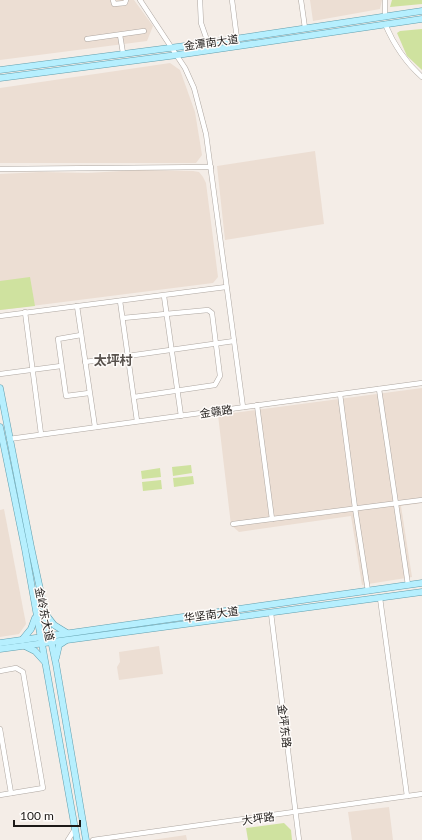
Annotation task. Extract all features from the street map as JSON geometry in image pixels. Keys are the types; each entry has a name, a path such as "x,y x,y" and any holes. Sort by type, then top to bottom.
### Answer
{"main road":[{"name":"金潭南大道","path":"0,70 237,39 422,11"},
{"name":"金潭南大道","path":"0,78 177,55 422,19"},
{"name":"金岭东大道","path":"0,388 28,548 36,612 77,840"},
{"name":"金岭东大道","path":"0,427 1,439 56,664 86,840"},
{"name":"华坚南大道","path":"0,649 41,640 422,583"},
{"name":"华坚南大道","path":"69,636 271,613 422,592"},
{"path":"44,611 54,625 69,636 59,645 56,664"},
{"path":"36,612 31,629 23,643 35,651 46,665"},
{"name":"华坚南大道","path":"0,643 23,643"}],"street":[{"path":"113,0 114,4 125,3 126,0"},
{"path":"140,0 185,68 194,88 206,134 243,407"},
{"path":"200,0 201,23 208,43"},
{"path":"232,0 237,39"},
{"path":"301,0 305,28"},
{"path":"385,0 385,17"},
{"path":"385,24 400,54 410,67 422,78"},
{"path":"87,39 144,31"},
{"path":"120,35 123,53"},
{"path":"0,169 211,167"},
{"path":"0,316 226,287"},
{"path":"164,296 181,416"},
{"path":"120,301 137,422"},
{"path":"77,306 95,427"},
{"path":"122,318 208,310 212,313 220,376 215,385 134,397"},
{"path":"25,312 42,434"},
{"path":"81,335 58,339 61,366 66,396 89,393"},
{"path":"85,362 234,341"},
{"path":"0,374 61,366"},
{"name":"金赣路","path":"9,439 422,383"},
{"path":"379,389 408,585"},
{"path":"340,394 368,591"},
{"path":"257,405 272,519"},
{"path":"233,524 422,500"},
{"path":"380,598 407,796"},
{"name":"金坪东路","path":"271,613 299,840"},
{"path":"0,671 16,668 23,672 43,788 0,795"},
{"path":"0,729 11,793"},
{"name":"大坪路","path":"93,840 296,813 422,794"},
{"path":"68,840 75,829"}],"shaded area":[{"path":"0,0 134,0 153,26 147,41 0,60"},
{"path":"310,0 382,0 380,9 313,21"},
{"path":"170,63 180,70 195,112 202,155 196,163 0,163 0,88"},
{"path":"315,151 324,224 225,240 217,166"},
{"path":"138,170 193,171 199,172 203,177 206,183 218,277 213,283 0,310 0,174 41,172 88,173"},
{"path":"422,388 422,503 401,506 412,577 362,585 351,516 239,532 231,525 218,415"},
{"path":"4,509 26,624 19,634 0,637 0,510"},
{"path":"159,646 163,674 119,680 117,667 120,662 119,652"},
{"path":"389,807 393,840 352,840 348,812"},
{"path":"186,835 187,840 152,840"}],"green space":[{"path":"392,0 422,0 422,4 390,7"},
{"path":"422,29 422,70 407,56 397,33 400,31"},
{"path":"30,277 35,306 0,310 0,281"},
{"path":"191,465 192,473 173,476 172,467"},
{"path":"160,468 161,477 142,479 141,471"},
{"path":"193,476 194,484 174,487 173,478"},
{"path":"161,480 162,489 143,491 142,482"},
{"path":"284,823 291,830 292,840 248,840 246,828"}],"district":[{"name":"太坪村","path":"113,360"}]}
